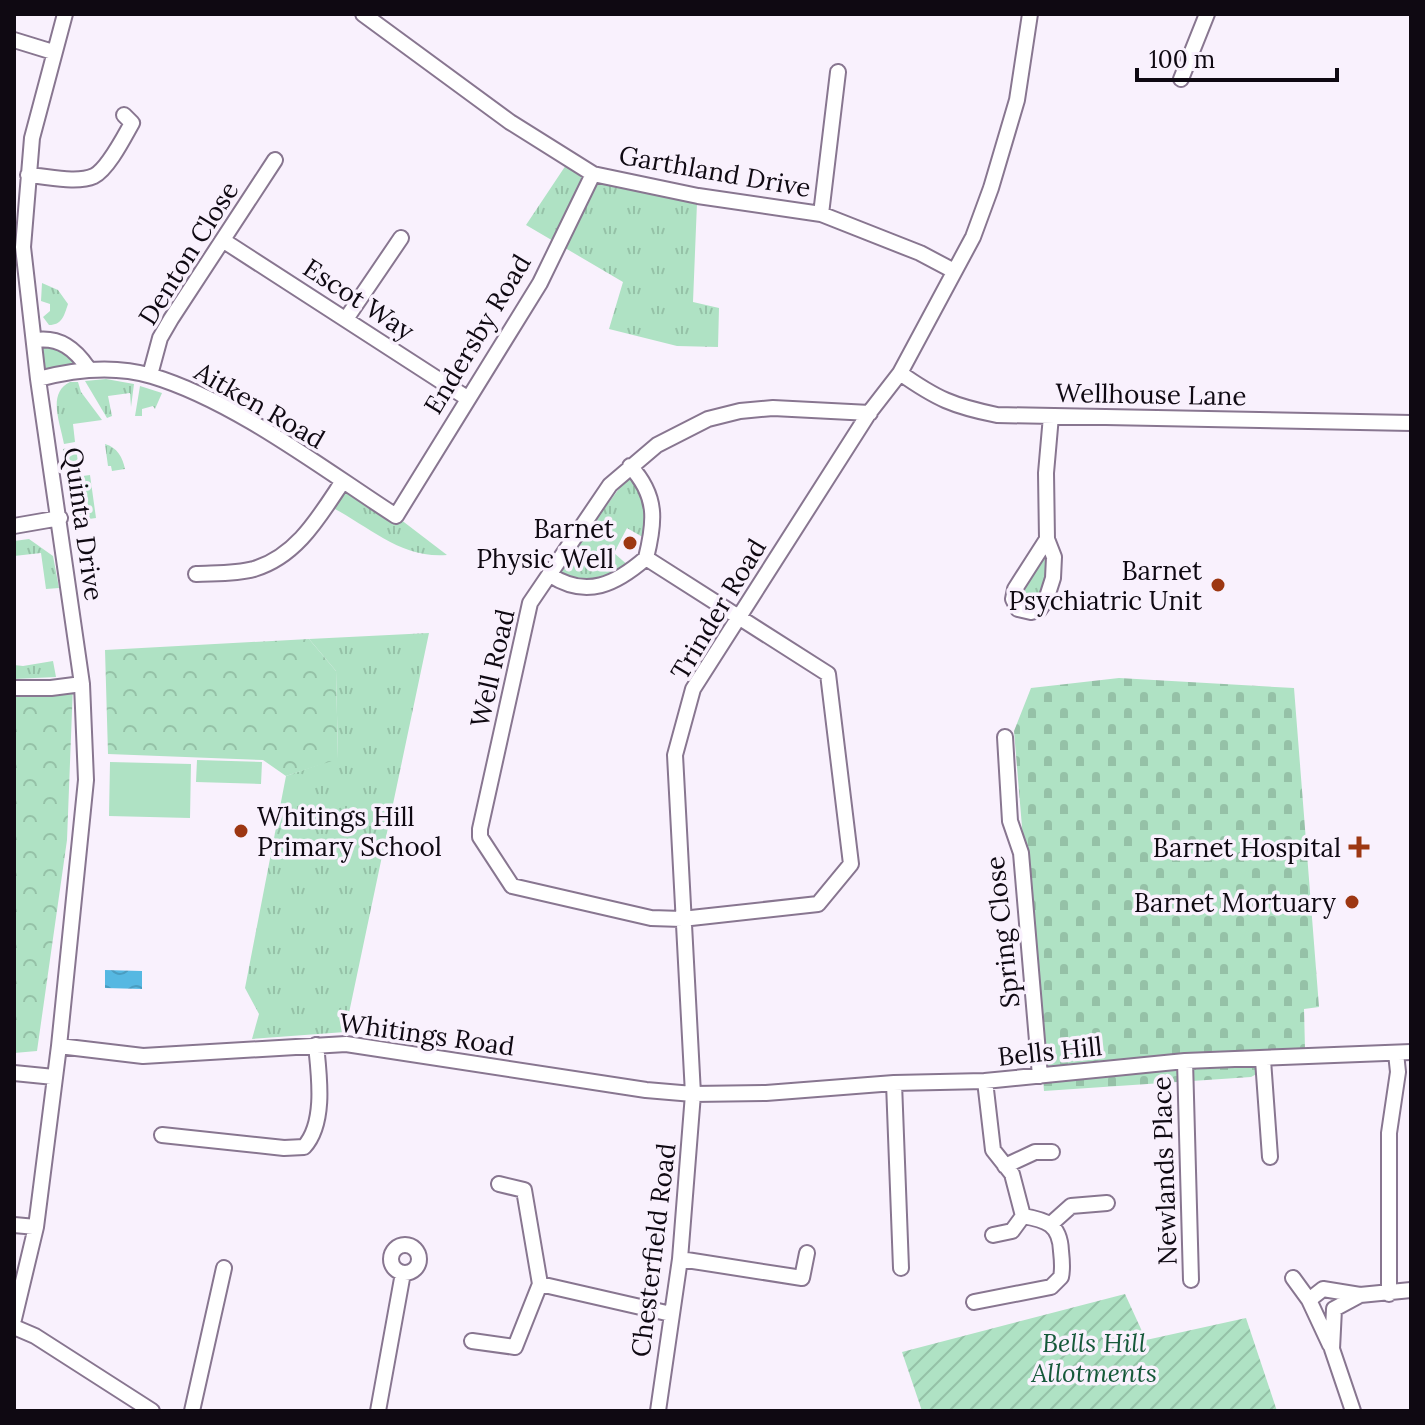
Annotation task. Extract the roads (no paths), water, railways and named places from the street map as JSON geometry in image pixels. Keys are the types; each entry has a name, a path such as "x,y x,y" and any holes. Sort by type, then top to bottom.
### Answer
{"street":[{"name":"Quinta Drive","path":"15,1311 36,1227 84,819 86,748 82,684 38,379 36,340 31,322 23,247 32,138 65,14"},
{"name":"Garthland Drive","path":"363,14 510,122 593,174 698,196 821,214 920,253 954,271"},
{"name":"Trinder Road","path":"693,1094 675,755 693,689 870,413 900,373 973,237 1017,100 1030,14"},
{"path":"1181,79 1207,14"},
{"path":"14,40 53,52"},
{"path":"821,214 838,72"},
{"path":"28,175 93,177 103,168 132,123 124,115"},
{"name":"Denton Close","path":"150,375 160,338 275,160"},
{"name":"Endersby Road","path":"396,516 540,283 593,174"},
{"path":"346,319 401,238"},
{"name":"Escot Way","path":"224,241 467,398"},
{"path":"36,340 49,338 75,349 88,368"},
{"name":"Aitken Road","path":"38,379 88,368 150,375 204,396 245,418 396,516"},
{"name":"Wellhouse Lane","path":"900,373 927,392 958,407 997,415 1411,423"},
{"name":"Well Road","path":"739,618 828,674 851,864 818,904 682,919 642,917 512,886 480,837 480,829 530,603 610,485 657,445 708,419 740,411 773,408 870,413"},
{"path":"1047,539 1015,589 1013,599 1018,609 1039,610 1046,600 1053,578 1054,557 1047,539 1046,473 1051,416"},
{"path":"550,575 564,584 588,587 611,584 646,558 653,530 653,505 640,477 630,466"},
{"path":"196,574 251,570 273,562 308,532 343,481"},
{"path":"14,526 60,518"},
{"path":"646,558 739,618"},
{"path":"14,688 82,684"},
{"name":"Spring Close","path":"1005,737 1010,821 1021,853 1040,1076"},
{"path":"162,1135 284,1148 304,1147 314,1136 321,1086 316,1045"},
{"name":"Whitings Road","path":"59,1046 143,1056 316,1045 368,1047 646,1090 693,1094"},
{"path":"1389,1294 1389,1133 1404,1053"},
{"name":"Bells Hill","path":"693,1094 985,1081 1185,1061 1404,1053"},
{"path":"1263,1060 1270,1157"},
{"name":"Newlands Place","path":"1185,1061 1191,1280"},
{"path":"14,1073 54,1077"},
{"path":"985,1081 993,1150 1012,1174 1023,1216"},
{"path":"894,1083 901,1268"},
{"name":"Chesterfield Road","path":"658,1411 680,1259 693,1094"},
{"path":"1005,1166 1035,1152 1052,1152"},
{"path":"472,1341 515,1347 540,1284 524,1190 499,1184"},
{"path":"1052,1223 1071,1206 1107,1203"},
{"path":"974,1302 1051,1287 1057,1282 1062,1270 1061,1241 1052,1223 1023,1216"},
{"path":"993,1235 1012,1231 1023,1216"},
{"path":"14,1225 36,1227"},
{"path":"680,1259 802,1278 807,1253"},
{"path":"192,1411 224,1268"},
{"path":"378,1411 403,1273"},
{"path":"1293,1278 1309,1300 1332,1349 1353,1411"},
{"path":"540,1284 671,1314"},
{"path":"1309,1300 1323,1289 1360,1295 1411,1290"},
{"path":"1332,1349 1334,1309 1360,1295"},
{"path":"14,1327 35,1336 152,1411"}],"water":[{"path":"105,970 142,971 142,989 105,988"}],"place":[{"name":"Barnet Physic Well","path":"630,543"},
{"name":"Barnet Psychiatric Unit","path":"1218,585"},
{"name":"Whitings Hill Primary School","path":"241,831"},
{"name":"Barnet Hospital","path":"1359,847"},
{"name":"Barnet Mortuary","path":"1352,902"}],"park label":[{"name":"Bells Hill Allotments","path":"1094,1357"}]}
